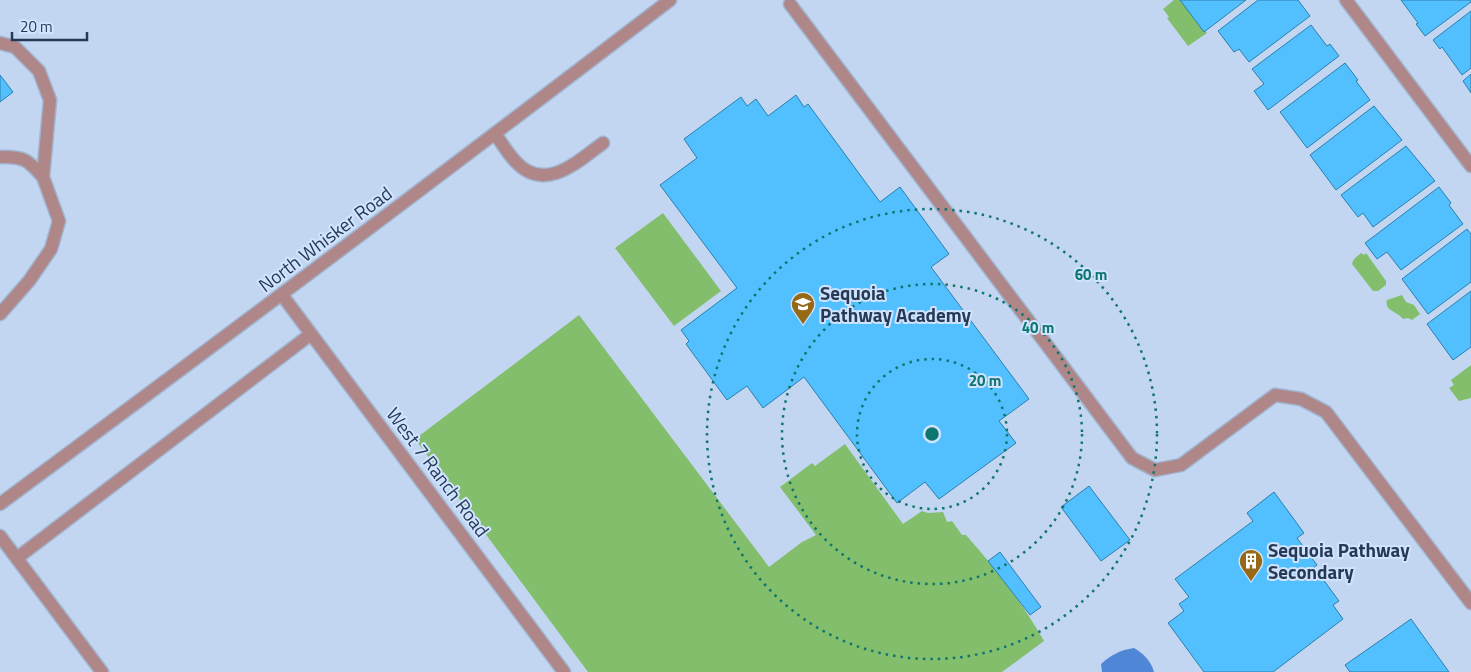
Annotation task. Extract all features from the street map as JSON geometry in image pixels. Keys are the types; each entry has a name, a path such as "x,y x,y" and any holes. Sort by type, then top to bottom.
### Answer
{"street":[{"name":"North Whisker Road","path":"0,504 282,295 670,0"},
{"path":"1346,0 1471,166"},
{"path":"790,4 1132,458 1155,470 1181,464 1275,395 1301,399 1326,412 1471,603"},
{"path":"0,43 16,48 39,71 50,100 43,178"},
{"path":"495,134 517,163 534,175 554,175 572,166 603,143"},
{"path":"0,156 11,156 28,161 43,178 59,221 51,249 29,281 0,314"},
{"name":"West 7 Ranch Road","path":"282,295 564,672"},
{"path":"17,558 311,334"},
{"path":"0,536 102,672"}],"green space":[{"path":"1174,0 1180,0 1207,33 1188,46 1167,18 1169,17 1163,9"},
{"path":"663,213 721,291 674,326 615,248"},
{"path":"1361,253 1364,255 1366,253 1386,281 1386,285 1378,291 1373,291 1352,264 1354,259"},
{"path":"1402,295 1406,302 1414,305 1420,314 1412,320 1408,318 1403,319 1387,306 1387,300"},
{"path":"579,315 769,567 802,542 816,535 780,487 812,463 815,466 845,444 903,524 922,511 928,513 943,512 947,522 952,521 962,535 966,535 998,573 1027,613 1044,641 1002,672 588,672 415,439"},
{"path":"1471,365 1471,398 1459,401 1449,388 1454,385 1451,380"}],"water":[{"path":"1134,648 1147,658 1154,672 1102,672 1101,664 1108,658"}],"building":[{"path":"1180,0 1246,0 1204,32"},
{"path":"1258,0 1298,0 1310,16 1249,62 1239,49 1234,52 1218,31"},
{"path":"1401,0 1471,0 1471,2 1425,36"},
{"path":"1471,11 1471,68 1462,75 1442,47 1440,49 1433,40"},
{"path":"1311,25 1327,46 1330,44 1339,56 1268,110 1254,91 1264,84 1252,69"},
{"path":"1345,63 1370,100 1307,148 1280,112"},
{"path":"1471,74 1471,93 1463,81"},
{"path":"0,75 13,92 0,102"},
{"path":"796,95 804,107 808,104 880,202 900,187 949,254 931,267 1029,399 999,421 1016,443 939,499 925,482 897,503 804,377 763,408 747,386 727,400 686,344 689,341 681,330 737,288 660,185 697,158 684,139 741,97 747,106 756,99 768,116"},
{"path":"1374,106 1402,140 1336,190 1310,155"},
{"path":"1406,146 1435,181 1373,227 1363,213 1358,217 1341,195"},
{"path":"1439,187 1463,224 1401,270 1387,252 1377,259 1365,243"},
{"path":"1467,229 1471,234 1471,282 1428,314 1402,279"},
{"path":"1471,291 1471,347 1453,360 1427,324"},
{"path":"1089,486 1130,540 1101,561 1061,507"},
{"name":"Sequoia Pathway Secondary","path":"1274,492 1304,533 1297,538 1317,565 1314,567 1339,601 1333,605 1343,619 1273,672 1204,672 1168,623 1184,611 1179,604 1189,597 1175,579 1253,521 1247,513"},
{"path":"1000,552 1041,607 1030,615 988,561"},
{"name":"Sequoia Pathway Secondary","path":"1411,619 1449,672 1350,672 1345,665"}],"place":[{"name":"Sequoia Pathway Academy","path":"803,325"},
{"name":"Sequoia Pathway Secondary","path":"1251,582"}]}
